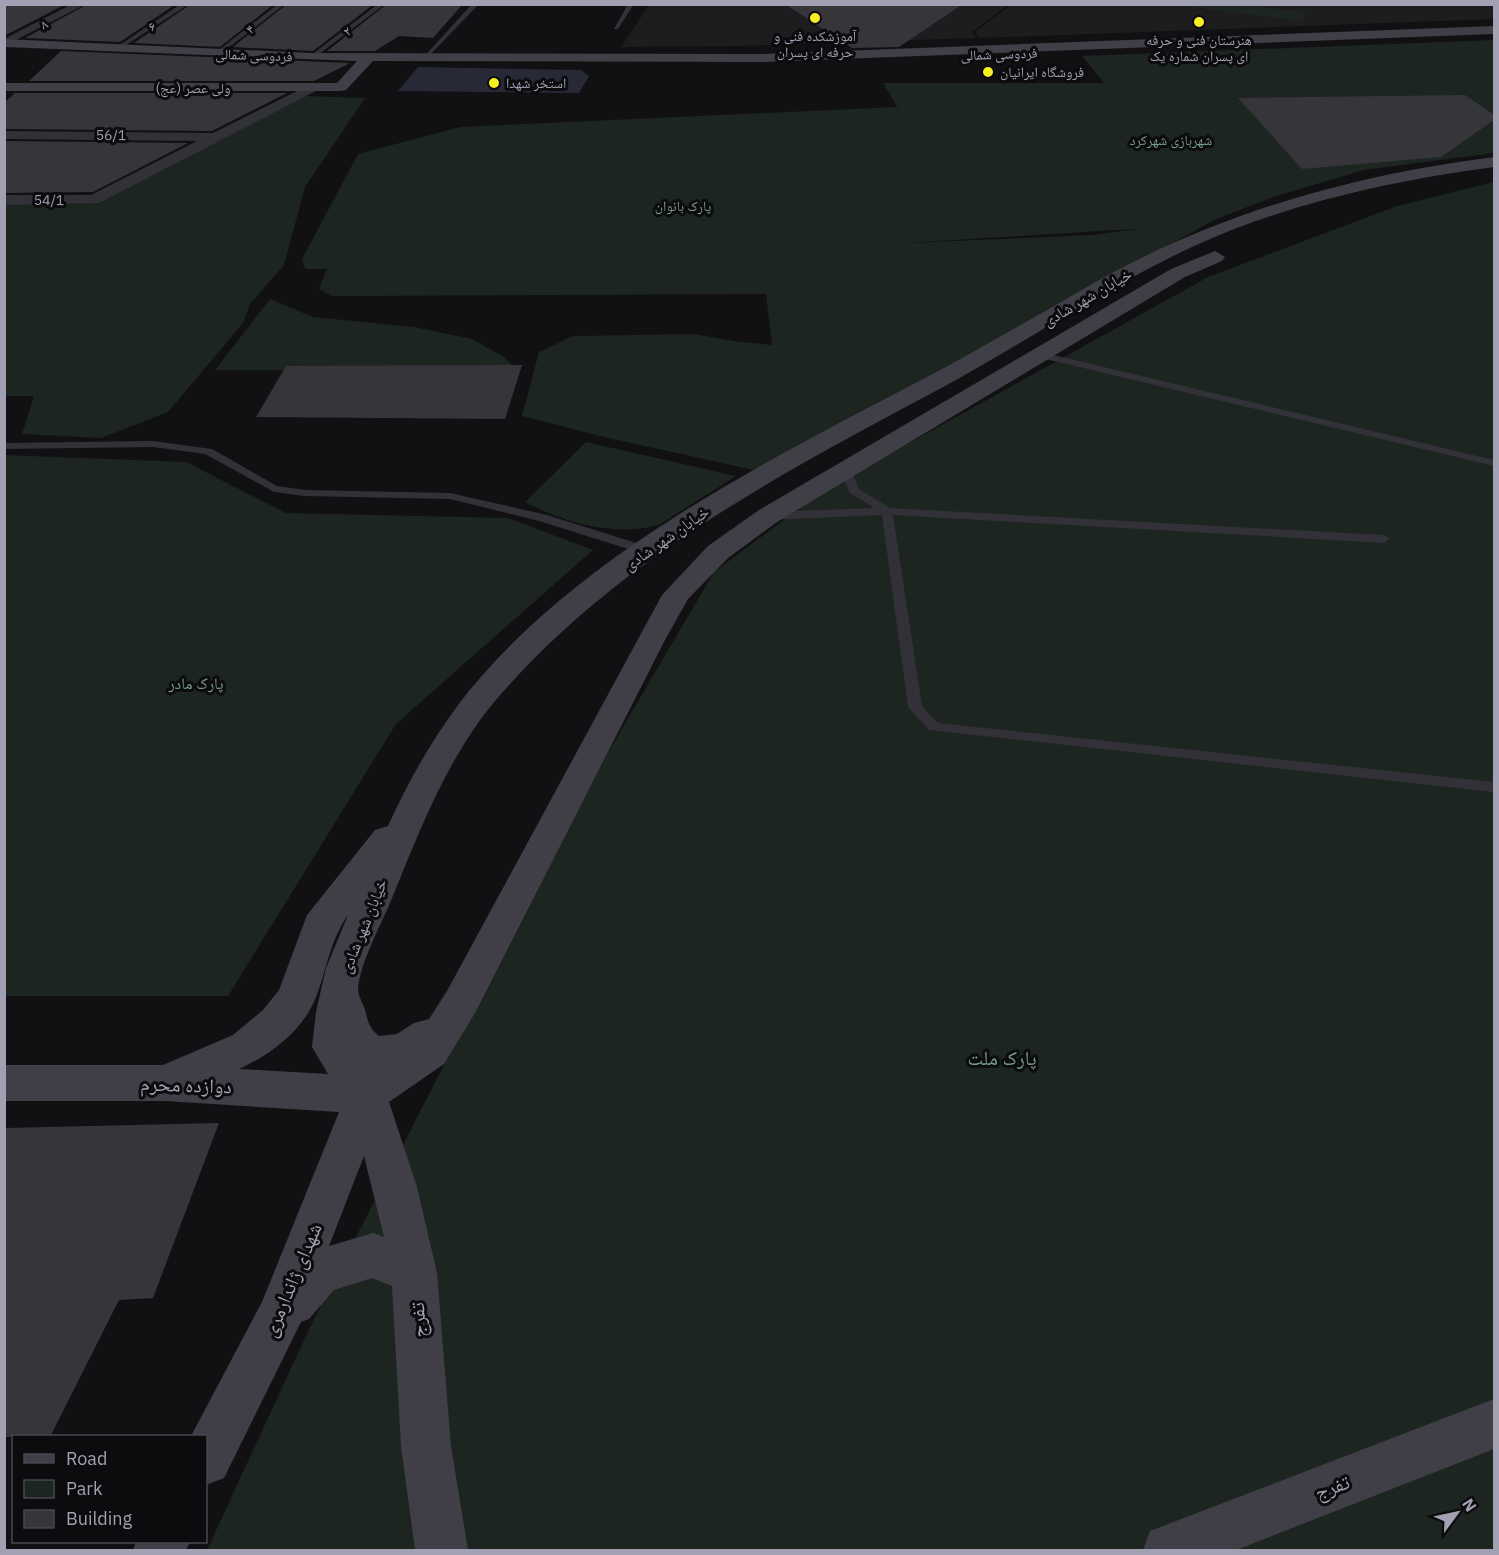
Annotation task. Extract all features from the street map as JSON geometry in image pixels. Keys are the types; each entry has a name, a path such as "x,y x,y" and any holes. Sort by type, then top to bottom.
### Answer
{"main road":[{"name":"فردوسی شمالی","path":"5,43 312,57 762,58 1494,30"},
{"name":"فردوسی شمالی","path":"504,59 509,63 766,63 1494,36"},
{"name":"ولی عصر (عج)","path":"4,87 309,89 341,87 368,58"},
{"name":"خیابان شهر شادی","path":"1494,162 1403,174 1360,184 1260,216 1147,262 1004,345 791,459 692,518 645,550 541,634 489,688 441,750 412,807 341,980 332,1047 366,1095 430,1052 461,1002 644,651 676,595 718,552 768,516 844,469 1178,273 1243,245 1389,194 1433,183 1494,177"},
{"path":"165,1083 247,1047 277,1022 296,998 320,925 412,807"},
{"path":"341,980 345,1012 354,1040 373,1054 405,1050 440,1028 461,1002"},
{"name":"دوازده محرم","path":"4,1083 165,1083 366,1095"},
{"name":"تفرج","path":"366,1095 395,1186 414,1273 426,1446 442,1551"},
{"name":"شهدای ژاندارمری","path":"207,1458 279,1317 366,1095"},
{"path":"279,1317 319,1272 373,1255 414,1273"},
{"name":"تفرج","path":"1169,1551 1494,1424"}],"street":[{"name":"۸","path":"5,43 81,4"},
{"path":"217,137 309,89"},
{"name":"56/1","path":"4,135 217,137"},
{"name":"54/1","path":"4,200 94,200 217,137"}],"lane":[{"name":"۶","path":"118,48 186,4"},
{"name":"۴","path":"217,54 282,4"},
{"name":"۲","path":"312,57 382,4"},
{"path":"423,59 476,4"},
{"path":"616,28 631,4"},
{"path":"972,4 986,4"},
{"path":"1041,355 1494,463"},
{"path":"4,446 153,444 208,451 274,489 305,493 450,496 543,518 645,550"},
{"path":"844,469 854,491 887,511"},
{"path":"887,511 915,707 934,727 1494,787"},
{"path":"768,516 887,511 1384,539"}],"shaded area":[{"name":"آموزشکده فنی و حرفه ای پسران","path":"649,5 1008,5 972,32 977,38 743,46 621,47"},
{"name":"هنرستان فنی و حرفه ای پسران شماره یک","path":"1011,5 1494,5 1494,19 980,38 975,32"}],"green space":[{"path":"1178,5 1243,5 1305,12 1302,21"},
{"path":"1494,40 1494,153 1364,170 1273,197 1214,220 767,473 604,437 522,416 539,352 573,336 694,334 772,345 766,294 332,296 319,289 327,269 305,269 302,259 358,154 460,127 897,107 912,132 883,83 1104,83 1082,56","holes":["1133,229 1136,229 1092,235 905,243"]},
{"path":"304,96 365,98 305,187 284,265 250,304 243,323 168,412 101,438 22,434 34,396 5,396 4,204 94,203"},
{"name":"پارک ملت","path":"1494,182 1494,1550 207,1550 309,1329 475,1004 607,754 714,572 823,491 1208,277 1397,206"},
{"path":"270,299 313,317 414,327 472,339 502,356 519,371 215,370"},
{"path":"586,442 736,476 659,525 642,528 607,529 590,526 556,516 525,502"},
{"name":"پارک مادر","path":"5,455 186,462 286,513 508,518 593,550 396,724 228,996 5,996"}],"water":[{"name":"استخر شهدا","path":"418,67 581,70 589,76 579,93 398,91"}],"building":[{"path":"4,4 66,4 4,36"},
{"path":"88,4 176,4 120,42 25,38"},
{"path":"191,4 274,4 220,47 134,43"},
{"path":"287,4 374,4 313,51 233,47"},
{"path":"387,4 463,4 433,38 399,36 375,51 327,51"},
{"path":"785,4 963,4 899,47 852,48"},
{"path":"61,51 350,63 314,81 29,81"},
{"path":"15,93 287,93 212,131 4,129 4,103"},
{"path":"1465,95 1494,115 1494,120 1441,157 1302,169 1238,98"},
{"path":"4,141 188,143 93,192 4,193"},
{"path":"522,365 505,419 256,417 286,366"},
{"path":"219,1123 153,1298 119,1300 51,1435 4,1437 4,1128"}],"place":[{"name":"آموزشکده فنی و حرفه ای پسران","path":"815,18"},
{"name":"هنرستان فنی و حرفه ای پسران شماره یک","path":"1199,22"},
{"name":"فروشگاه ایرانیان","path":"988,72"},
{"name":"استخر شهدا","path":"494,83"}],"park label":[{"name":"شهربازی شهرکرد","path":"1171,140"},
{"name":"پارک بانوان","path":"683,206"}]}
